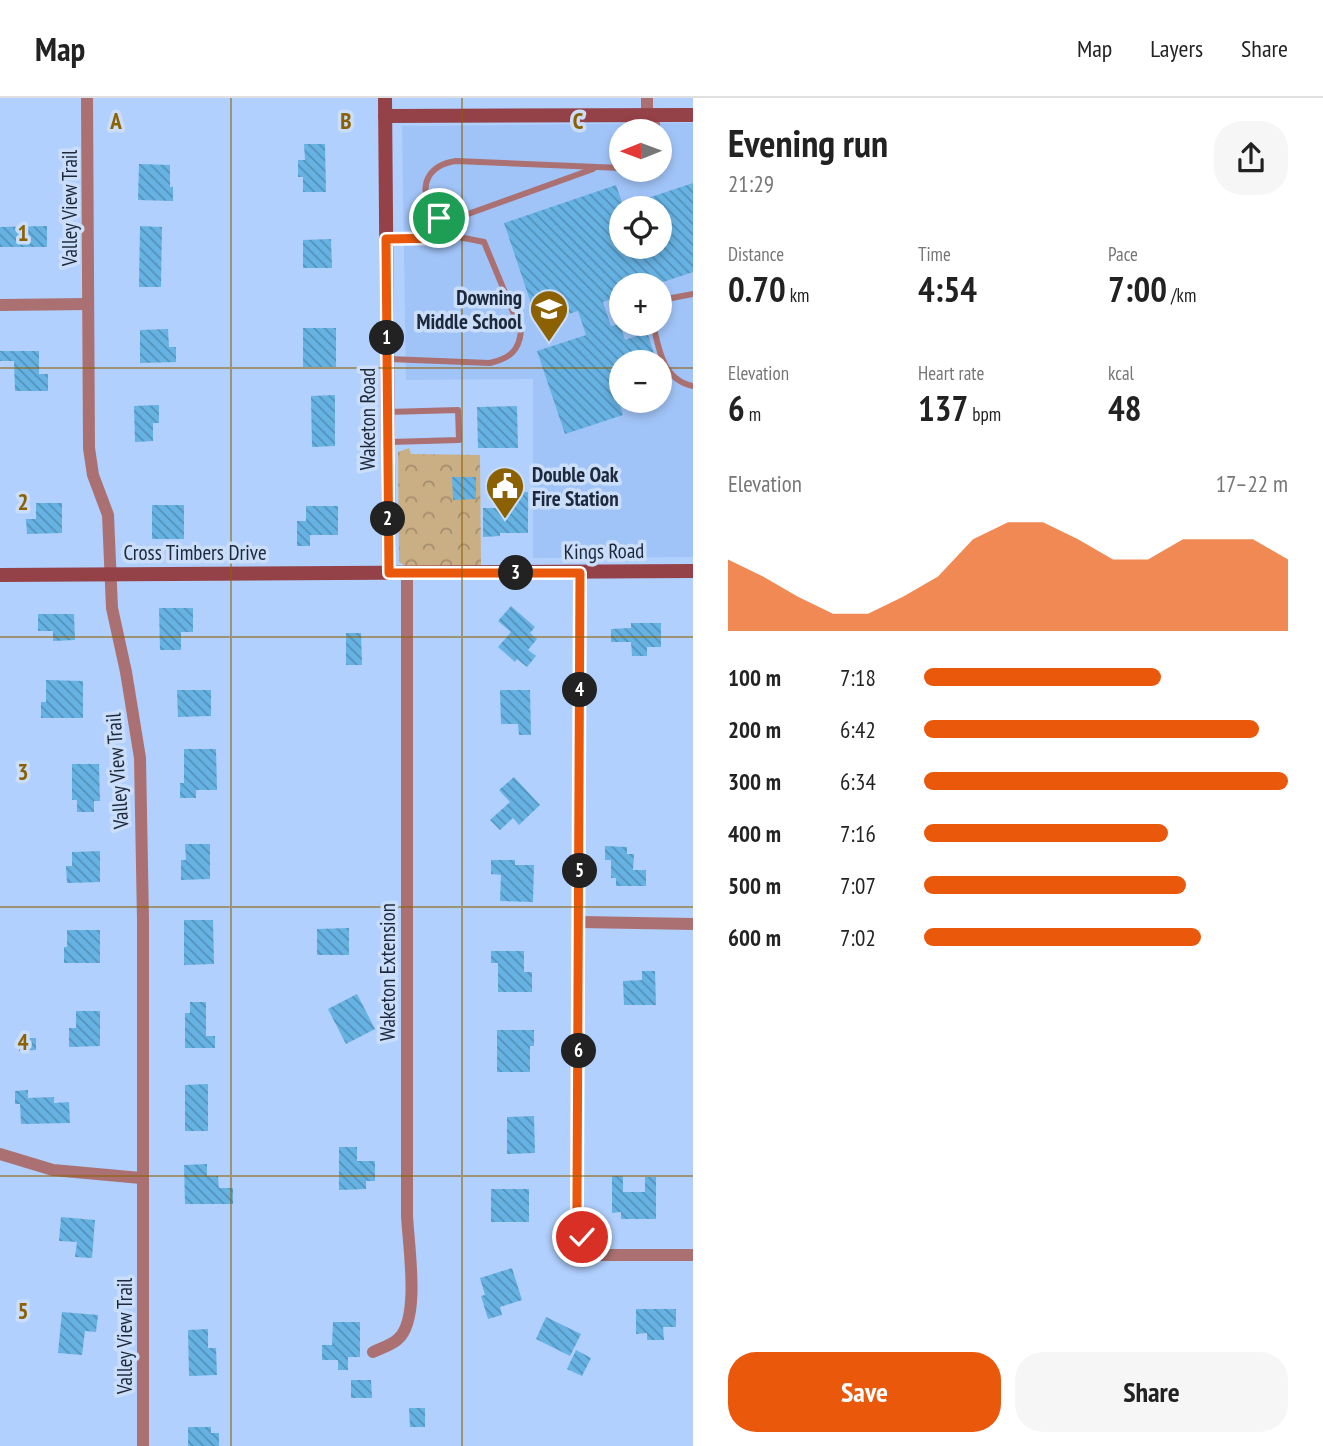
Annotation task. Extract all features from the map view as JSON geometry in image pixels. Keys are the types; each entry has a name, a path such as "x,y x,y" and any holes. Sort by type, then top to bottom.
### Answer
{"street":[{"name":"Valley View Trail","path":"87,98 89,448 93,475 108,515 112,608 127,672 140,758 143,920 143,1446"},
{"name":"Waketon Road","path":"385,98 389,573"},
{"path":"647,98 647,114"},
{"path":"386,116 693,115"},
{"path":"0,305 88,304"},
{"name":"Kings Road","path":"389,573 693,571"},
{"name":"Cross Timbers Drive","path":"0,575 389,573"},
{"path":"580,573 577,1228 591,1255 693,1255"},
{"name":"Waketon Extension","path":"373,1352 397,1340 404,1331 411,1311 407,1215 407,574"},
{"path":"580,922 693,924"},
{"path":"0,1154 53,1170 141,1178"}],"lane":[{"path":"643,119 647,114 652,119"},
{"path":"447,238 443,223 433,212 425,188 429,175 441,163 456,161 609,167"},
{"path":"443,223 598,167"},
{"path":"386,239 447,238 484,242 521,331 519,344 513,353 504,360 490,363 387,359"},
{"path":"672,298 693,294"},
{"path":"656,336 662,359 671,375 681,384 693,386"},
{"path":"388,412 458,410 459,440 388,442"}],"shaded area":[{"name":"Downing Middle School","path":"672,123 693,123 693,557 533,558 533,379 406,380 402,126 609,124 609,182 672,182"}],"green space":[{"path":"409,448 411,454 480,455 481,567 405,566 399,562 398,452"}],"building":[{"path":"304,144 325,144 326,192 303,192 303,177 298,177 298,160 305,160"},
{"path":"139,164 170,165 173,201 138,200"},
{"name":"Downing Middle School","path":"693,183 693,272 672,279 672,273 609,273 609,300 603,302 609,320 609,336 624,336 625,340 648,336 653,350 609,350 609,413 623,415 565,434 537,351 586,335 578,311 538,324 504,223 616,185 620,196 609,196 609,259 672,259 672,196 654,196"},
{"path":"47,226 47,247 0,247 0,227"},
{"path":"140,226 162,227 161,287 139,287"},
{"path":"331,239 332,268 303,268 303,240"},
{"path":"303,328 336,328 336,367 303,367"},
{"path":"168,329 169,347 176,347 176,362 140,363 140,330"},
{"path":"0,351 39,351 39,374 48,374 48,391 15,391 14,361 0,361"},
{"path":"335,395 335,446 312,447 311,396"},
{"path":"159,405 159,423 153,423 153,441 135,442 134,406"},
{"path":"517,406 518,448 478,448 477,407"},
{"path":"452,477 476,477 476,499 453,500"},
{"name":"Double Oak Fire Station","path":"509,492 528,492 528,533 500,533 500,536 483,537 483,508 509,508"},
{"path":"36,503 62,503 62,533 27,534 26,519 36,519"},
{"path":"152,505 184,505 184,539 152,539"},
{"path":"306,506 338,506 338,535 310,535 310,546 297,546 297,521 306,521"},
{"path":"511,606 535,627 530,633 537,639 528,650 536,656 527,667 517,659 515,662 498,647 511,632 498,621"},
{"path":"159,608 193,608 193,632 181,632 181,650 160,650"},
{"path":"38,614 74,614 75,640 53,641 53,631 38,631"},
{"path":"631,623 661,623 661,647 647,647 647,656 632,656 631,642 611,642 611,629 631,628"},
{"path":"346,633 361,633 362,665 346,665"},
{"path":"46,680 83,681 83,718 41,718 41,702 46,702"},
{"path":"177,690 211,690 211,716 178,717"},
{"path":"500,690 530,690 531,735 519,735 518,724 501,724"},
{"path":"184,749 216,749 217,790 196,790 196,798 180,798 180,783 184,783"},
{"path":"72,764 99,764 100,801 94,801 94,812 77,812 77,800 72,800"},
{"path":"514,777 540,805 519,825 513,818 500,830 490,820 510,802 499,790"},
{"path":"185,844 210,844 210,879 181,880 181,860 186,860"},
{"path":"605,846 627,847 627,854 634,854 633,870 646,870 646,886 616,886 616,878 611,878 611,860 605,860"},
{"path":"100,851 100,882 67,883 66,866 72,866 72,852"},
{"path":"491,860 515,860 515,865 534,865 533,902 500,901 501,875 491,874"},
{"path":"184,920 213,920 214,964 184,965"},
{"path":"349,928 349,955 317,955 317,929"},
{"path":"67,930 100,930 100,963 64,963"},
{"path":"491,951 524,951 524,972 532,972 532,992 498,992 498,963 491,963"},
{"path":"642,971 655,971 656,1005 624,1005 623,981 642,980"},
{"path":"357,994 375,1029 346,1044 328,1009"},
{"path":"190,1002 206,1002 206,1036 215,1036 215,1048 185,1048 185,1013 190,1013"},
{"path":"76,1011 100,1011 100,1046 69,1047 69,1028 76,1028"},
{"path":"497,1030 534,1030 534,1046 530,1046 530,1072 497,1072"},
{"path":"19,1038 36,1038 36,1050 19,1051"},
{"path":"208,1084 208,1131 185,1131 185,1085"},
{"path":"28,1090 28,1098 54,1097 54,1103 69,1102 70,1123 21,1124 20,1104 15,1104 15,1091"},
{"path":"534,1116 535,1153 507,1154 507,1117"},
{"path":"339,1147 357,1147 357,1161 375,1161 375,1181 366,1181 366,1189 339,1190"},
{"path":"207,1164 207,1176 218,1176 219,1188 233,1188 233,1204 185,1204 184,1165"},
{"path":"612,1176 623,1176 623,1192 645,1192 645,1177 656,1177 656,1219 621,1219 621,1212 612,1213"},
{"path":"491,1189 529,1189 529,1222 491,1222"},
{"path":"61,1217 95,1220 92,1258 75,1257 77,1242 59,1241"},
{"path":"512,1268 522,1300 500,1307 502,1315 488,1319 481,1296 485,1295 480,1278"},
{"path":"636,1309 676,1309 676,1327 663,1327 664,1340 647,1340 647,1333 636,1334"},
{"path":"62,1312 98,1315 96,1332 85,1331 82,1355 58,1353"},
{"path":"546,1317 581,1334 570,1356 536,1339"},
{"path":"333,1322 360,1322 360,1357 348,1357 348,1370 338,1370 338,1360 322,1360 322,1345 332,1345"},
{"path":"208,1329 208,1348 216,1348 217,1375 189,1376 188,1330"},
{"path":"576,1350 591,1358 582,1376 567,1369"},
{"path":"351,1380 371,1380 372,1398 351,1398"},
{"path":"409,1408 425,1408 425,1427 410,1427"},
{"path":"188,1427 211,1427 211,1433 219,1433 219,1446 188,1446"}],"place":[{"name":"Downing Middle School","path":"549,343"},
{"name":"Double Oak Fire Station","path":"505,520"}],"route":[{"path":"439,218 447,238 386,239 389,573 580,573 577,1228 582,1237"}]}
